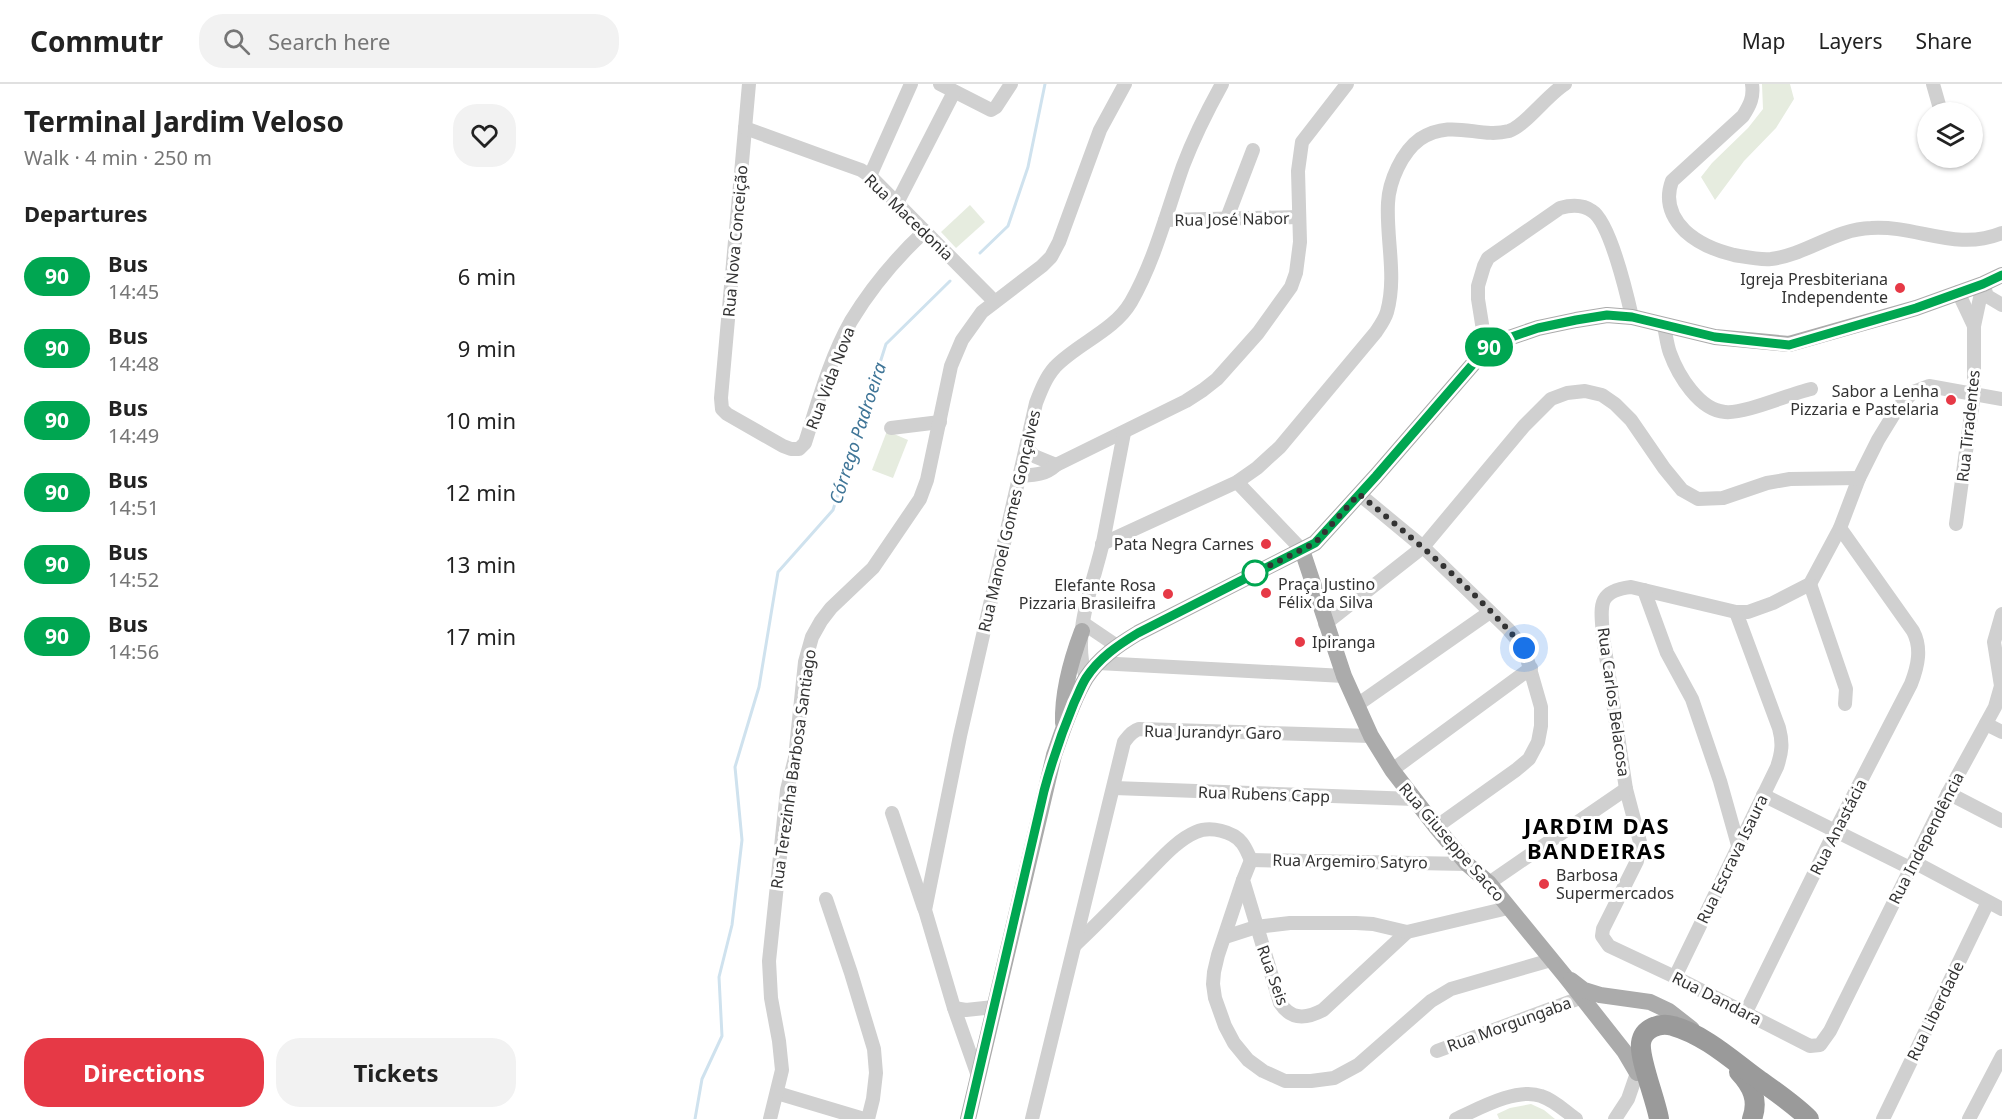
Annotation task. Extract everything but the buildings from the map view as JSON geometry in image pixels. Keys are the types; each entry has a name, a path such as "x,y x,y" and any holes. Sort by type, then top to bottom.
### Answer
{"highway":[{"path":"1652,1112 1641,1043 1645,1033 1653,1026 1671,1025 1717,1048 1809,1119"},
{"path":"1717,1048 1751,1085 1754,1096 1752,1119"},
{"path":"1636,1073 1652,1112"}],"main road":[{"path":"968,1119 1044,791 1063,729 1086,678 1098,663 1117,646 1138,633 1315,543 1486,349 1503,340 1538,328 1607,315 1632,317 1715,337 1789,345 1916,308 2002,276"},
{"name":"Rua Giuseppe Sacco","path":"1302,550 1344,676 1371,736 1392,770 1467,864 1489,883 1565,976 1580,998 1624,1051 1636,1073"},
{"path":"1063,729 1062,705 1072,658 1082,627"},
{"path":"1565,976 1584,990 1650,1002 1669,1011 1717,1048"}],"street":[{"name":"Rua Nova Conceição","path":"721,398 749,84"},
{"path":"870,176 911,84"},
{"path":"940,84 991,110 996,107 1011,84"},
{"name":"Rua Terezinha Barbosa Santiago","path":"770,1119 782,1062 771,998 769,961 787,789 795,758 805,662 812,637 821,621 873,568 920,499 927,480 951,366 962,340 982,312 1042,266 1050,257 1059,242 1100,130 1125,84"},
{"name":"Rua Manoel Gomes Gonçalves","path":"978,1076 954,1008 925,910 960,736 1036,403 1054,369 1066,357 1111,324 1130,303 1165,220 1195,135 1222,84"},
{"path":"1020,476 1049,471 1056,465 1186,401 1217,379 1258,333 1291,287 1296,273 1299,259 1298,171 1302,142 1347,84"},
{"path":"1102,544 1237,482 1257,468 1280,447 1376,332 1386,314 1391,280 1388,202 1391,183 1408,151 1419,140 1435,131 1448,129 1508,131 1518,127 1564,84"},
{"path":"1752,84 1754,93 1743,116 1672,181 1669,190 1668,198 1678,224 1707,246 1725,253 1768,260 1790,256 1836,236 1870,228 1886,228 1962,241 1977,240 2002,233"},
{"path":"1933,84 1938,102"},
{"path":"897,203 954,92"},
{"name":"Rua Macedonia","path":"745,128 843,163 870,176 994,301"},
{"path":"1227,218 1253,150"},
{"path":"1486,349 1478,286 1480,274 1488,258 1560,208 1569,206 1585,207 1595,212 1603,225 1610,238 1632,317"},
{"name":"Rua José Nabor","path":"1165,220 1299,217"},
{"name":"Rua Vida Nova","path":"721,398 722,409 727,414 783,446 791,449 799,448 806,443 821,391 851,322 876,284 925,231"},
{"path":"1983,284 1987,296 2002,305"},
{"name":"Rua Tiradentes","path":"1956,525 1974,393 1974,326 1983,284"},
{"name":"Rua Tiradentes","path":"1958,292 1974,326"},
{"path":"1664,326 1670,353 1690,390 1710,407 1726,412 1811,389"},
{"path":"1845,704 1846,689 1810,584 1840,528 1859,478 1878,440 1897,409 1913,392 1929,386 2002,399"},
{"path":"1325,624 1423,547 1524,426 1551,399 1567,393 1586,391 1602,395 1616,404 1631,420 1682,490 1698,499 1723,498 1767,483 1790,479 1859,478"},
{"path":"891,428 940,422"},
{"path":"1086,678 1081,664 1082,627 1102,544 1124,433"},
{"path":"1026,448 1034,456 1056,465"},
{"path":"1237,482 1302,550"},
{"path":"1359,494 1423,547 1524,648 1532,668 1541,706 1538,742 1529,759 1436,827"},
{"name":"Rua Anastácia","path":"1746,1012 1835,831 1911,684 1918,662 1918,639 1904,615 1840,528"},
{"name":"Rua Carlos Belacosa","path":"1602,936 1608,916 1640,851 1639,834 1626,789 1603,636 1604,601 1615,589 1631,587 1736,612 1748,612 1773,603 1810,584"},
{"path":"1644,590 1667,652 1692,699 1720,781 1738,845"},
{"path":"1357,705 1490,612"},
{"name":"Rua Escrava Isaura","path":"1675,977 1764,795 1782,750 1782,739 1736,612"},
{"name":"Rua Independência","path":"1830,1031 1948,793 1995,708 2002,686 1994,642 2002,614"},
{"path":"1082,627 1117,646"},
{"path":"1098,663 1344,676"},
{"path":"1392,770 1532,668"},
{"path":"1986,724 2002,732"},
{"name":"Rua Jurandyr Garo","path":"1076,945 1125,742 1133,731 1139,729 1371,736"},
{"name":"Rua Rubens Capp","path":"1114,788 1414,799"},
{"path":"1489,883 1626,789"},
{"path":"1948,793 2002,821"},
{"path":"1764,795 2002,909"},
{"path":"892,813 925,910"},
{"name":"Rua Argemiro Satyro","path":"1076,945 1182,840 1206,829 1219,830 1232,835 1242,842 1251,860 1467,864"},
{"path":"1251,860 1214,972 1215,998 1234,1043 1248,1060 1263,1071 1285,1081 1334,1078 1358,1065 1440,994 1551,960"},
{"name":"Rua Seis","path":"1243,880 1280,1003 1287,1012 1295,1017 1313,1016 1323,1010 1407,932"},
{"path":"777,1093 866,1119 873,1099 876,1073 874,1049 826,898"},
{"name":"Rua Liberdade","path":"1882,1119 1988,902"},
{"path":"1225,937 1256,927 1290,923 1356,923 1407,932 1508,908"},
{"name":"Rua Dandara","path":"1602,936 1609,946 1746,1012 1810,1046 1820,1045 1830,1031"},
{"path":"1032,1119 1076,945"},
{"name":"Rua Morgungaba","path":"1437,1051 1580,998"},
{"path":"954,1008 966,1010 994,1007"},
{"path":"1969,1119 2002,1056"},
{"path":"1615,1119 1628,1099 1636,1073"},
{"path":"1456,1119 1486,1113 1510,1096 1533,1094 1552,1101 1576,1119"}],"shaded area":[{"path":"1762,84 1790,84 1794,99 1776,128 1744,161 1715,200 1701,177 1763,109"},
{"path":"970,205 985,222 956,248 941,232"},
{"path":"887,431 908,440 893,478 872,470"},
{"path":"1531,1104 1544,1110 1555,1119 1499,1119 1497,1114 1510,1108"}],"waterway":[{"name":"Córrego Padroeira","path":"980,253 1008,226 1028,167 1045,84"},
{"name":"Córrego Padroeira","path":"695,1119 702,1079 722,1036 719,977 732,925 742,840 735,767 759,687 778,572 833,510 886,344 950,281"}],"bus line":[{"name":"90","path":"968,1119 1054,755 1086,678 1098,663 1117,646 1138,633 1315,543 1486,349 1503,340 1538,328 1607,315 1632,317 1715,337 1789,345 1916,308 2002,275"}],"place":[{"name":"Igreja Presbiteriana Independente","path":"1900,288"},
{"name":"Sabor a Lenha Pizzaria e Pastelaria","path":"1951,400"},
{"name":"Pata Negra Carnes","path":"1266,544"},
{"name":"Praça Justino Félix da Silva","path":"1266,593"},
{"name":"Elefante Rosa Pizzaria Brasileifra","path":"1168,594"},
{"name":"Ipiranga","path":"1300,642"},
{"name":"Barbosa Supermercados","path":"1544,884"}],"district":[{"name":"JARDIM DAS BANDEIRAS","path":"1597,838"}],"route":[{"path":"1255,573 1253,574 1315,543 1359,494 1423,547 1508,629 1524,648"}]}
